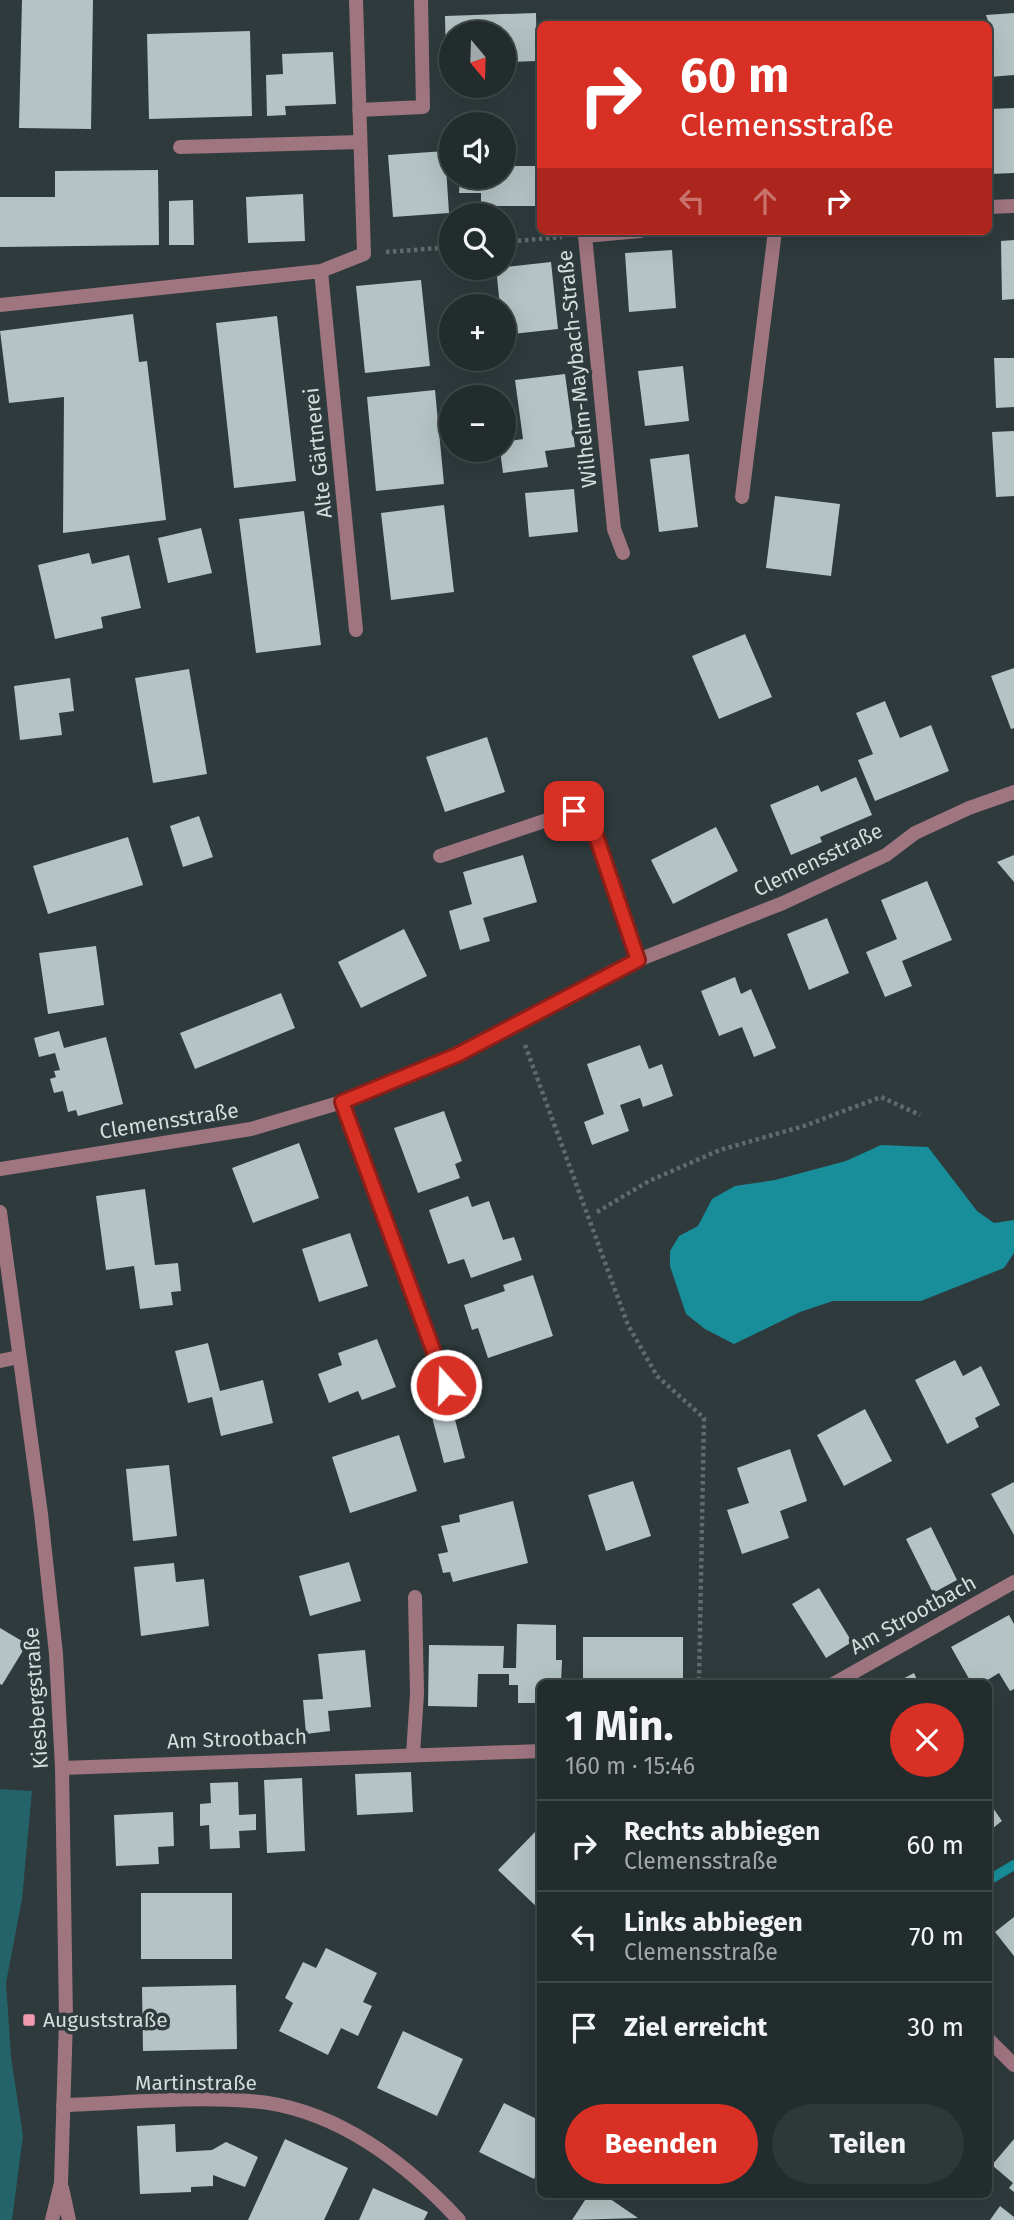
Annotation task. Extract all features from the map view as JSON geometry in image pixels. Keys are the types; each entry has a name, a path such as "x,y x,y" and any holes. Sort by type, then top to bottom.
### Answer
{"street":[{"path":"0,305 321,271 364,254 355,0"},
{"path":"359,110 423,107 421,0"},
{"path":"180,147 360,142"},
{"path":"992,207 1014,206"},
{"name":"Wilhelm-Maybach-Straße","path":"596,235 585,236 614,529 623,553"},
{"path":"742,497 775,235"},
{"name":"Alte Gärtnerei","path":"321,271 356,629"},
{"name":"Clemensstraße","path":"0,1170 251,1129 342,1102 457,1055 638,960 783,903 886,855 915,833 969,808 1014,792"},
{"path":"440,856 574,811 593,827 638,960"},
{"path":"342,1102 446,1385"},
{"name":"Kiesbergstraße","path":"0,1212 56,1654 62,1768 66,2019 61,2183 52,2220"},
{"path":"0,1361 19,1357"},
{"name":"Am Strootbach","path":"840,1680 1014,1582"},
{"path":"413,1754 417,1694 415,1597"},
{"name":"Am Strootbach","path":"62,1768 537,1751"},
{"path":"992,2043 1014,2065"},
{"name":"Martinstraße","path":"63,2105 251,2101 296,2110 343,2128 403,2166 459,2220"},
{"name":"Kiesbergstraße","path":"61,2183 69,2220"}],"path":[{"path":"516,241 585,236"},
{"path":"364,254 439,248"},
{"path":"517,1024 628,1325 657,1376 704,1418 699,1680"},
{"path":"597,1212 649,1181 720,1150 804,1126 881,1097 920,1115"}],"shaded area":[{"path":"881,1145 928,1147 977,1211 994,1223 1014,1220 1014,1253 1004,1268 921,1301 833,1301 800,1312 734,1344 705,1329 686,1314 670,1266 670,1251 679,1236 698,1226 712,1199 735,1186 775,1180 846,1161"},
{"path":"0,1789 32,1791 22,1899 6,1983 11,2057 23,2136 12,2220 0,2220"}],"building":[{"path":"22,0 93,0 91,129 19,128"},
{"path":"536,13 537,61 516,62 516,21 445,21 445,16"},
{"path":"1014,13 1014,75 992,77 992,21 988,21 986,15"},
{"path":"250,31 252,116 149,119 147,34"},
{"path":"333,52 336,104 285,106 286,115 267,116 266,75 283,74 282,54"},
{"path":"1014,108 1014,173 992,174 992,109"},
{"path":"439,151 439,189 447,189 448,203 439,203 439,214 393,217 388,155"},
{"path":"516,166 537,166 537,206 481,203 481,193 459,193 459,189 516,189"},
{"path":"158,170 159,245 0,247 0,197 55,197 55,171"},
{"path":"303,194 305,241 248,243 246,197"},
{"path":"193,200 194,245 169,245 169,201"},
{"path":"1014,240 1014,299 1002,300 1001,241"},
{"path":"672,250 676,308 629,312 625,253"},
{"path":"551,262 558,329 516,334 516,294 499,294 497,280 516,280 516,266"},
{"path":"421,280 430,366 365,373 356,286"},
{"path":"133,314 139,362 147,361 166,520 63,533 64,397 9,403 0,331"},
{"path":"277,316 296,481 234,488 216,323"},
{"path":"994,358 1014,358 1014,407 996,408"},
{"path":"683,366 689,421 645,426 638,371"},
{"path":"565,374 575,447 545,451 548,467 503,473 502,462 516,462 516,440 523,439 515,380"},
{"path":"435,390 439,462 442,462 444,484 376,491 367,397"},
{"path":"1014,431 1014,496 996,497 992,432"},
{"path":"689,454 698,527 659,532 650,459"},
{"path":"574,489 578,532 529,537 525,493"},
{"path":"775,496 840,504 831,576 766,568"},
{"path":"444,505 454,592 391,600 381,513"},
{"path":"304,511 321,645 256,653 239,519"},
{"path":"201,528 212,573 168,583 158,538"},
{"path":"89,553 92,564 129,555 141,608 101,617 103,628 55,639 38,565"},
{"path":"745,634 772,697 719,719 692,656"},
{"path":"1014,668 1014,728 1011,729 991,676"},
{"path":"189,669 207,774 153,783 135,678"},
{"path":"70,678 74,711 59,713 62,735 20,740 14,686"},
{"path":"885,701 900,738 931,725 949,771 875,801 858,760 873,754 856,713"},
{"path":"487,737 505,792 445,812 426,757"},
{"path":"856,777 872,815 820,837 822,842 791,855 770,805 818,785 821,792"},
{"path":"199,816 213,857 183,867 170,826"},
{"path":"716,827 738,871 673,904 651,860"},
{"path":"128,837 143,885 48,914 33,866"},
{"path":"523,855 537,902 483,918 490,941 460,950 449,911 472,904 463,872"},
{"path":"1014,855 1014,882 997,862"},
{"path":"927,881 952,940 902,961 912,986 885,997 866,952 897,939 881,900"},
{"path":"827,918 849,973 809,990 787,934"},
{"path":"404,929 427,976 361,1008 338,962"},
{"path":"96,946 104,1005 48,1014 39,953"},
{"path":"735,977 741,994 751,989 776,1048 754,1057 742,1027 719,1036 701,991"},
{"path":"281,993 295,1028 195,1069 180,1033"},
{"path":"59,1031 64,1048 106,1037 123,1104 78,1116 76,1110 68,1112 63,1091 54,1093 50,1079 56,1077 54,1071 60,1070 55,1053 39,1057 34,1038"},
{"path":"640,1045 649,1069 662,1064 673,1096 643,1107 640,1098 620,1105 629,1131 592,1145 584,1122 604,1114 587,1064"},
{"path":"444,1111 462,1161 455,1164 460,1178 418,1193 394,1128"},
{"path":"299,1143 319,1198 253,1223 232,1168"},
{"path":"145,1189 155,1265 178,1263 181,1291 171,1292 173,1305 140,1309 134,1266 106,1270 96,1196"},
{"path":"468,1196 472,1207 489,1201 503,1240 514,1237 522,1260 471,1278 464,1259 448,1264 429,1210"},
{"path":"350,1233 368,1286 319,1302 302,1249"},
{"path":"533,1275 553,1336 488,1358 478,1328 472,1330 464,1305 505,1291 503,1285"},
{"path":"377,1339 396,1387 362,1400 358,1391 329,1403 318,1374 342,1365 338,1353"},
{"path":"208,1343 220,1391 263,1380 273,1423 221,1436 212,1397 188,1403 175,1351"},
{"path":"955,1360 963,1376 981,1366 1000,1405 975,1418 979,1427 947,1444 915,1380"},
{"path":"865,1409 892,1461 844,1486 817,1435"},
{"path":"453,1412 465,1458 444,1463 432,1417"},
{"path":"399,1435 417,1491 350,1513 332,1457"},
{"path":"790,1449 807,1501 780,1511 789,1538 742,1554 727,1510 749,1503 737,1468"},
{"path":"169,1465 177,1536 133,1541 126,1469"},
{"path":"633,1481 651,1536 606,1551 588,1495"},
{"path":"1014,1482 1014,1535 991,1494"},
{"path":"513,1501 528,1563 453,1582 450,1572 443,1573 438,1554 448,1552 441,1526 460,1522 459,1515"},
{"path":"931,1527 957,1580 933,1593 906,1539"},
{"path":"349,1562 361,1601 310,1616 299,1576"},
{"path":"174,1563 176,1582 204,1579 209,1626 141,1636 134,1567"},
{"path":"819,1588 852,1642 826,1658 792,1604"},
{"path":"1009,1615 1014,1624 1014,1689 1010,1691 999,1673 988,1680 970,1680 951,1647"},
{"path":"517,1624 556,1625 556,1660 562,1660 561,1680 537,1680 537,1703 518,1703 518,1685 509,1685 509,1674 478,1674 477,1707 428,1706 429,1645 504,1646 503,1668 516,1668"},
{"path":"0,1628 27,1644 2,1685 0,1684"},
{"path":"583,1637 683,1637 683,1680 583,1680"},
{"path":"365,1650 371,1707 328,1711 330,1731 306,1734 303,1700 323,1699 318,1654"},
{"path":"914,1673 917,1680 901,1680"},
{"path":"411,1772 413,1812 357,1815 355,1774"},
{"path":"302,1778 305,1851 267,1853 264,1780"},
{"path":"238,1782 239,1815 256,1814 256,1830 239,1831 240,1848 210,1849 209,1825 200,1826 200,1804 211,1803 210,1783"},
{"path":"992,1806 1002,1821 992,1829"},
{"path":"173,1812 174,1846 158,1847 159,1864 116,1866 114,1815"},
{"path":"535,1832 537,1907 498,1870"},
{"path":"141,1893 232,1893 232,1959 141,1959"},
{"path":"1014,1917 1014,1956 995,1932"},
{"path":"326,1948 377,1973 363,2002 372,2006 358,2036 341,2028 328,2055 279,2031 293,2003 285,1998 303,1962 316,1968"},
{"path":"236,1985 237,2049 143,2051 142,1987"},
{"path":"403,2031 463,2059 437,2116 377,2088"},
{"path":"504,2103 537,2119 537,2173 534,2179 479,2152"},
{"path":"175,2124 176,2152 212,2150 226,2142 258,2157 245,2187 213,2175 213,2186 191,2187 191,2192 140,2194 137,2126"},
{"path":"285,2139 348,2168 324,2220 248,2220"},
{"path":"1014,2139 1014,2192 1009,2188 1013,2183 992,2165"},
{"path":"373,2188 428,2212 424,2220 359,2220"},
{"path":"586,2198 609,2198 638,2218 572,2220"},
{"path":"1000,2206 1014,2217 1014,2220 990,2220"}],"waterway":[{"path":"992,1878 1014,1865"}],"place":[{"name":"Auguststraße","path":"29,2020"}],"route":[{"path":"446,1385 342,1102 457,1055 638,960 593,827 574,811"}]}
